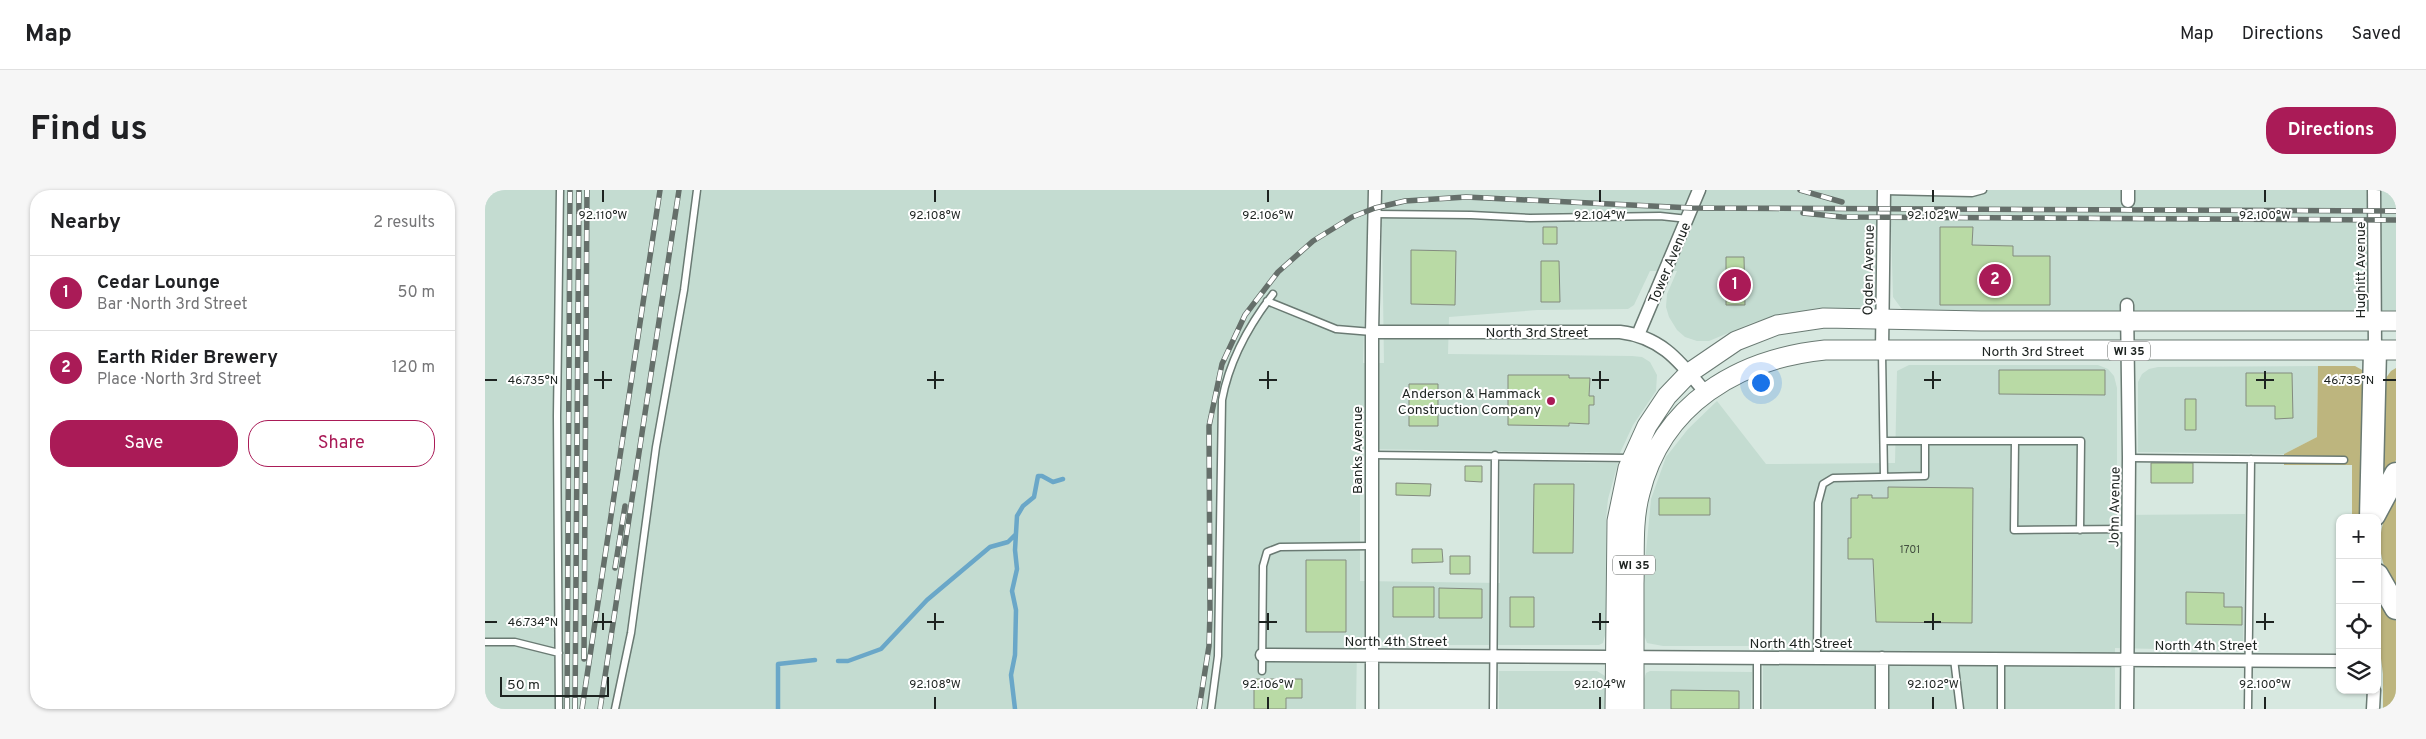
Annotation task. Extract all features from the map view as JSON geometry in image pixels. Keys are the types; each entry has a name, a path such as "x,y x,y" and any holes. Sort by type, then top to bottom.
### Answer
{"highway":[{"path":"2372,514 2386,350"},
{"path":"2374,514 2396,474"},
{"path":"2381,582 2396,608"}],"main road":[{"name":"WI 35","path":"1634,709 1625,657 1617,521 1624,481 1647,426 1667,396 1689,373 1736,341 1777,325 1813,318 1981,321 2127,313 2396,321"},
{"name":"North 3rd Street","path":"1706,393 1750,368 1792,354 1825,350 2386,350"},
{"name":"WI 35","path":"1615,709 1625,657 1640,494 1651,462 1668,431 1684,411 1706,393"}],"street":[{"name":"Banks Avenue","path":"1372,709 1371,455 1375,190"},
{"name":"Tower Avenue","path":"1638,335 1699,190"},
{"name":"Ogden Avenue","path":"1882,351 1884,190"},
{"name":"Hughitt Avenue","path":"2375,190 2375,321 2386,350"},
{"name":"John Avenue","path":"2127,313 2129,458 2127,709"},
{"name":"North 3rd Street","path":"1372,332 1620,332 1638,335 1661,346 1689,373 1706,393"},
{"name":"North 4th Street","path":"1262,655 2336,661"},
{"path":"1882,658 1882,709"},
{"path":"2373,709 2374,694"}],"lane":[{"path":"559,190 557,416 559,709"},
{"path":"615,709 631,633 656,447 684,290 697,190"},
{"path":"1884,190 1973,193 1983,190"},
{"path":"1375,214 1530,218 1660,216 1688,219"},
{"path":"1211,709 1218,656 1221,406 1224,389 1237,355 1252,324 1273,294"},
{"path":"1267,302 1336,328 1372,332"},
{"path":"1882,351 1884,477"},
{"path":"1884,441 2081,441 2080,530"},
{"path":"1817,658 1818,514 1820,492 1825,482 1833,478 1925,476 1925,441"},
{"path":"2015,441 2014,530 2129,529"},
{"path":"1371,455 1632,458"},
{"path":"1493,709 1495,455"},
{"path":"2129,458 2344,460"},
{"path":"2248,709 2251,459"},
{"path":"1262,671 1263,566 1267,552 1277,547 1372,546"},
{"path":"485,642 515,642 559,653"},
{"path":"1757,658 1757,709"},
{"path":"1954,659 1960,709"},
{"path":"2001,659 2001,709"}],"shaded area":[{"path":"485,190 2396,190 2396,314 1908,312 1901,308 1893,297 1891,227 1873,227 1871,288 1870,298 1866,305 1858,309 1771,317 1709,341 1697,341 1685,337 1677,330 1669,317 1666,307 1667,294 1677,271 1650,271 1634,305 1628,309 1537,310 1449,317 1448,354 1642,357 1650,362 1657,375 1656,391 1633,425 1620,453 1360,449 1360,581 1500,583 1500,461 1618,463 1608,499 1606,519 1606,632 1603,643 1599,645 1357,645 1356,709 485,709","holes":["1367,227 1382,227 1384,363 1363,363"]},
{"path":"1909,365 2098,365 2108,369 2114,376 2117,388 2117,515 2245,514 2243,651 2115,648 2115,709 1763,709 1763,646 1663,646 1647,643 1644,635 1645,563 1651,499 1666,457 1688,429 1717,401 1766,464 1895,463 1897,371"},
{"path":"2318,366 2317,437 2284,454 2138,452 2138,382 2142,374 2149,369 2158,367"},
{"path":"2318,366 2355,366 2364,371 2366,514 2352,514 2352,465 2284,465 2284,454 2317,437"},
{"path":"2396,368 2396,460 2379,491 2383,382 2391,371"},
{"path":"2396,490 2396,592 2381,552 2382,530"},
{"path":"2381,596 2396,621 2396,709 2383,709 2381,659"},
{"path":"1499,671 1597,671 1605,676 1606,709 1499,709"},
{"path":"1650,671 1752,672 1751,709 1644,709 1644,679 1646,673"}],"building":[{"path":"1543,227 1557,227 1557,244 1543,244"},
{"path":"1940,227 1973,227 1972,245 2013,246 2013,256 2050,256 2050,305 1940,305"},
{"path":"1411,250 1456,251 1455,305 1411,304"},
{"path":"1726,257 1744,257 1745,305 1726,305"},
{"path":"1541,261 1559,261 1560,302 1541,302"},
{"path":"1999,370 2105,370 2105,395 1999,394"},
{"path":"2246,373 2292,373 2293,418 2275,419 2275,406 2246,406"},
{"name":"Anderson & Hammack Construction Company","path":"1508,375 1569,375 1569,378 1590,378 1589,396 1594,396 1594,405 1589,405 1589,424 1569,423 1569,426 1508,425"},
{"path":"1409,384 1438,384 1438,426 1409,426"},
{"path":"2185,399 2196,399 2196,430 2185,430"},
{"path":"2151,463 2193,463 2193,483 2151,483"},
{"path":"1465,466 1482,466 1482,482 1465,481"},
{"path":"1396,483 1431,484 1430,496 1396,495"},
{"path":"1534,484 1574,484 1573,553 1533,553"},
{"path":"1888,487 1973,488 1972,623 1876,622 1873,559 1848,559 1848,538 1851,538 1851,498 1858,498 1858,495 1872,495 1872,498 1888,498"},
{"path":"1659,498 1710,498 1710,515 1659,515"},
{"path":"1412,549 1442,549 1443,562 1412,563"},
{"path":"1450,556 1470,556 1470,574 1450,574"},
{"path":"1306,560 1346,560 1346,632 1306,632"},
{"path":"1393,587 1434,587 1434,617 1393,617"},
{"path":"1439,588 1482,589 1482,618 1439,618"},
{"path":"2186,592 2224,593 2224,607 2242,607 2242,625 2186,624"},
{"path":"1510,597 1534,597 1534,627 1510,627"},
{"path":"1254,679 1302,679 1302,698 1286,698 1286,709 1254,709"},
{"path":"1671,690 1739,691 1739,709 1671,709"}],"waterway":[{"path":"1015,709 1011,675 1015,655 1016,610 1012,591 1017,569 1015,550 1017,516 1023,506 1034,497 1038,476 1053,482 1063,479"},
{"path":"838,661 848,661 881,649 927,600 990,547 1008,542 1015,535"},
{"path":"778,709 778,664 815,660"}],"railway":[{"path":"567,709 570,190"},
{"path":"575,709 579,190"},
{"path":"584,659 587,190"},
{"path":"582,709 660,190"},
{"path":"600,709 679,190"},
{"path":"1800,190 1842,202"},
{"path":"1199,709 1209,646 1209,426 1222,364 1245,315 1278,272 1313,241 1352,217 1375,208 1405,201 1466,197 1692,208 2396,211"},
{"path":"1803,213 1842,217 2396,220"},
{"path":"615,568 625,506"}],"place":[{"name":"Earth Rider Brewery","path":"1995,280"},
{"name":"Cedar Lounge","path":"1735,285"},
{"name":"Anderson & Hammack Construction Company","path":"1551,401"}]}
